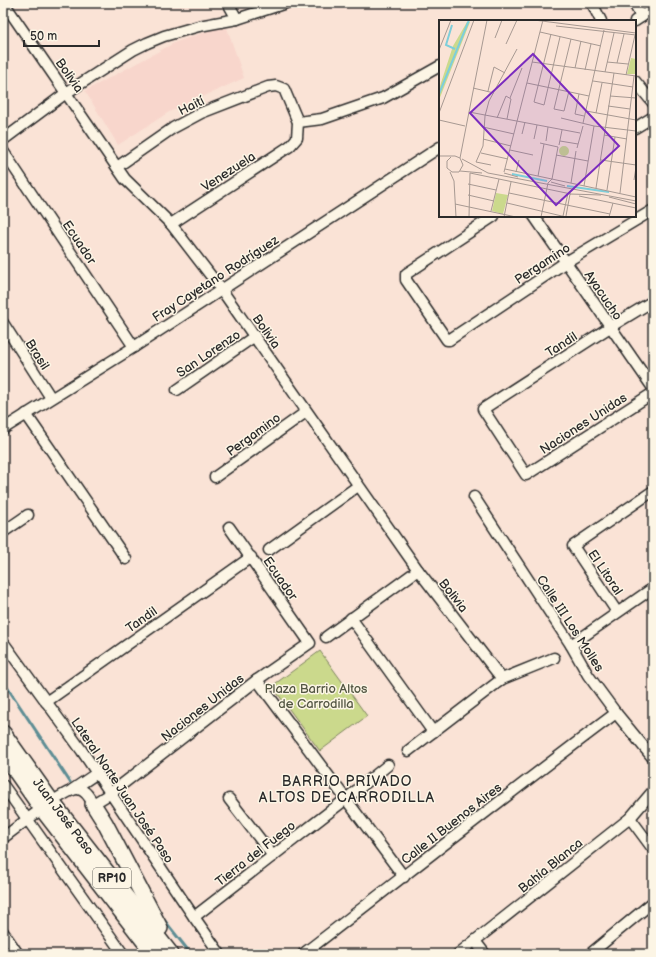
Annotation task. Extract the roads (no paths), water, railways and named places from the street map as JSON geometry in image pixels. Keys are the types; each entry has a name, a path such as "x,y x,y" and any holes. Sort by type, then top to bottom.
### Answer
{"highway":[{"name":"Juan José Paso","path":"3,733 47,805 154,954"},
{"name":"Juan José Paso","path":"3,753 171,954"},
{"path":"93,804 105,823 142,896 176,954"}],"street":[{"name":"Bolivia","path":"4,3 125,179 171,224 221,289 418,570 502,679"},
{"path":"228,3 237,19"},
{"path":"3,140 66,93 133,50 164,36 199,26 237,19 286,3"},
{"path":"592,3 600,20"},
{"path":"634,3 638,19 653,9"},
{"path":"298,122 322,119 383,98 439,67"},
{"path":"636,82 653,103"},
{"name":"Haití","path":"117,167 174,128 201,113 268,87 276,86 284,89 298,122"},
{"path":"636,127 653,117"},
{"name":"Venezuela","path":"171,224 290,146 297,138 298,122"},
{"name":"Fray Cayetano Rodríguez","path":"3,429 50,398 134,347 439,148"},
{"name":"Ecuador","path":"3,151 134,347"},
{"name":"Pergamino","path":"492,217 405,276 406,280 447,340 566,262 653,210"},
{"name":"Ayacucho","path":"535,217 653,388"},
{"name":"Tandil","path":"526,475 483,409 653,301"},
{"name":"Brasil","path":"3,323 50,398"},
{"name":"San Lorenzo","path":"176,390 255,336"},
{"name":"Naciones Unidas","path":"526,475 653,393"},
{"name":"Pergamino","path":"215,477 306,412"},
{"path":"26,414 126,559"},
{"path":"269,550 358,486"},
{"name":"El Litoral","path":"617,612 573,546 653,491"},
{"name":"Calle III Los Molles","path":"474,497 571,645 588,675 616,713 653,758"},
{"path":"3,532 28,515"},
{"name":"Ecuador","path":"229,527 310,643"},
{"name":"Tandil","path":"46,702 250,558"},
{"path":"326,637 418,570"},
{"path":"571,645 653,588"},
{"path":"351,618 433,732"},
{"name":"Lateral Norte Juan José Paso","path":"3,642 82,751 220,954"},
{"name":"Naciones Unidas","path":"93,804 111,793 257,680 310,643"},
{"path":"408,751 502,679 554,658"},
{"path":"257,680 404,876"},
{"name":"Calle II Buenos Aires","path":"303,954 551,761 616,713"},
{"name":"Tierra del Fuego","path":"194,917 388,765"},
{"path":"3,838 47,805 97,773"},
{"path":"3,785 123,954"},
{"path":"72,790 78,789 82,791 87,795 93,804"},
{"name":"Bahía Blanca","path":"458,954 630,818 653,791"},
{"path":"229,799 273,856"},
{"path":"630,818 653,849"},
{"path":"590,954 653,902"},
{"path":"3,932 18,954"},
{"path":"475,941 485,954"}],"waterway":[{"path":"3,681 70,782"},
{"path":"115,858 134,895"},
{"path":"161,916 191,954"}],"district":[{"name":"BARRIO PRIVADO ALTOS DE CARRODILLA","path":"347,790"}],"park label":[{"name":"Plaza Barrio Altos de Carrodilla","path":"316,696"}]}
